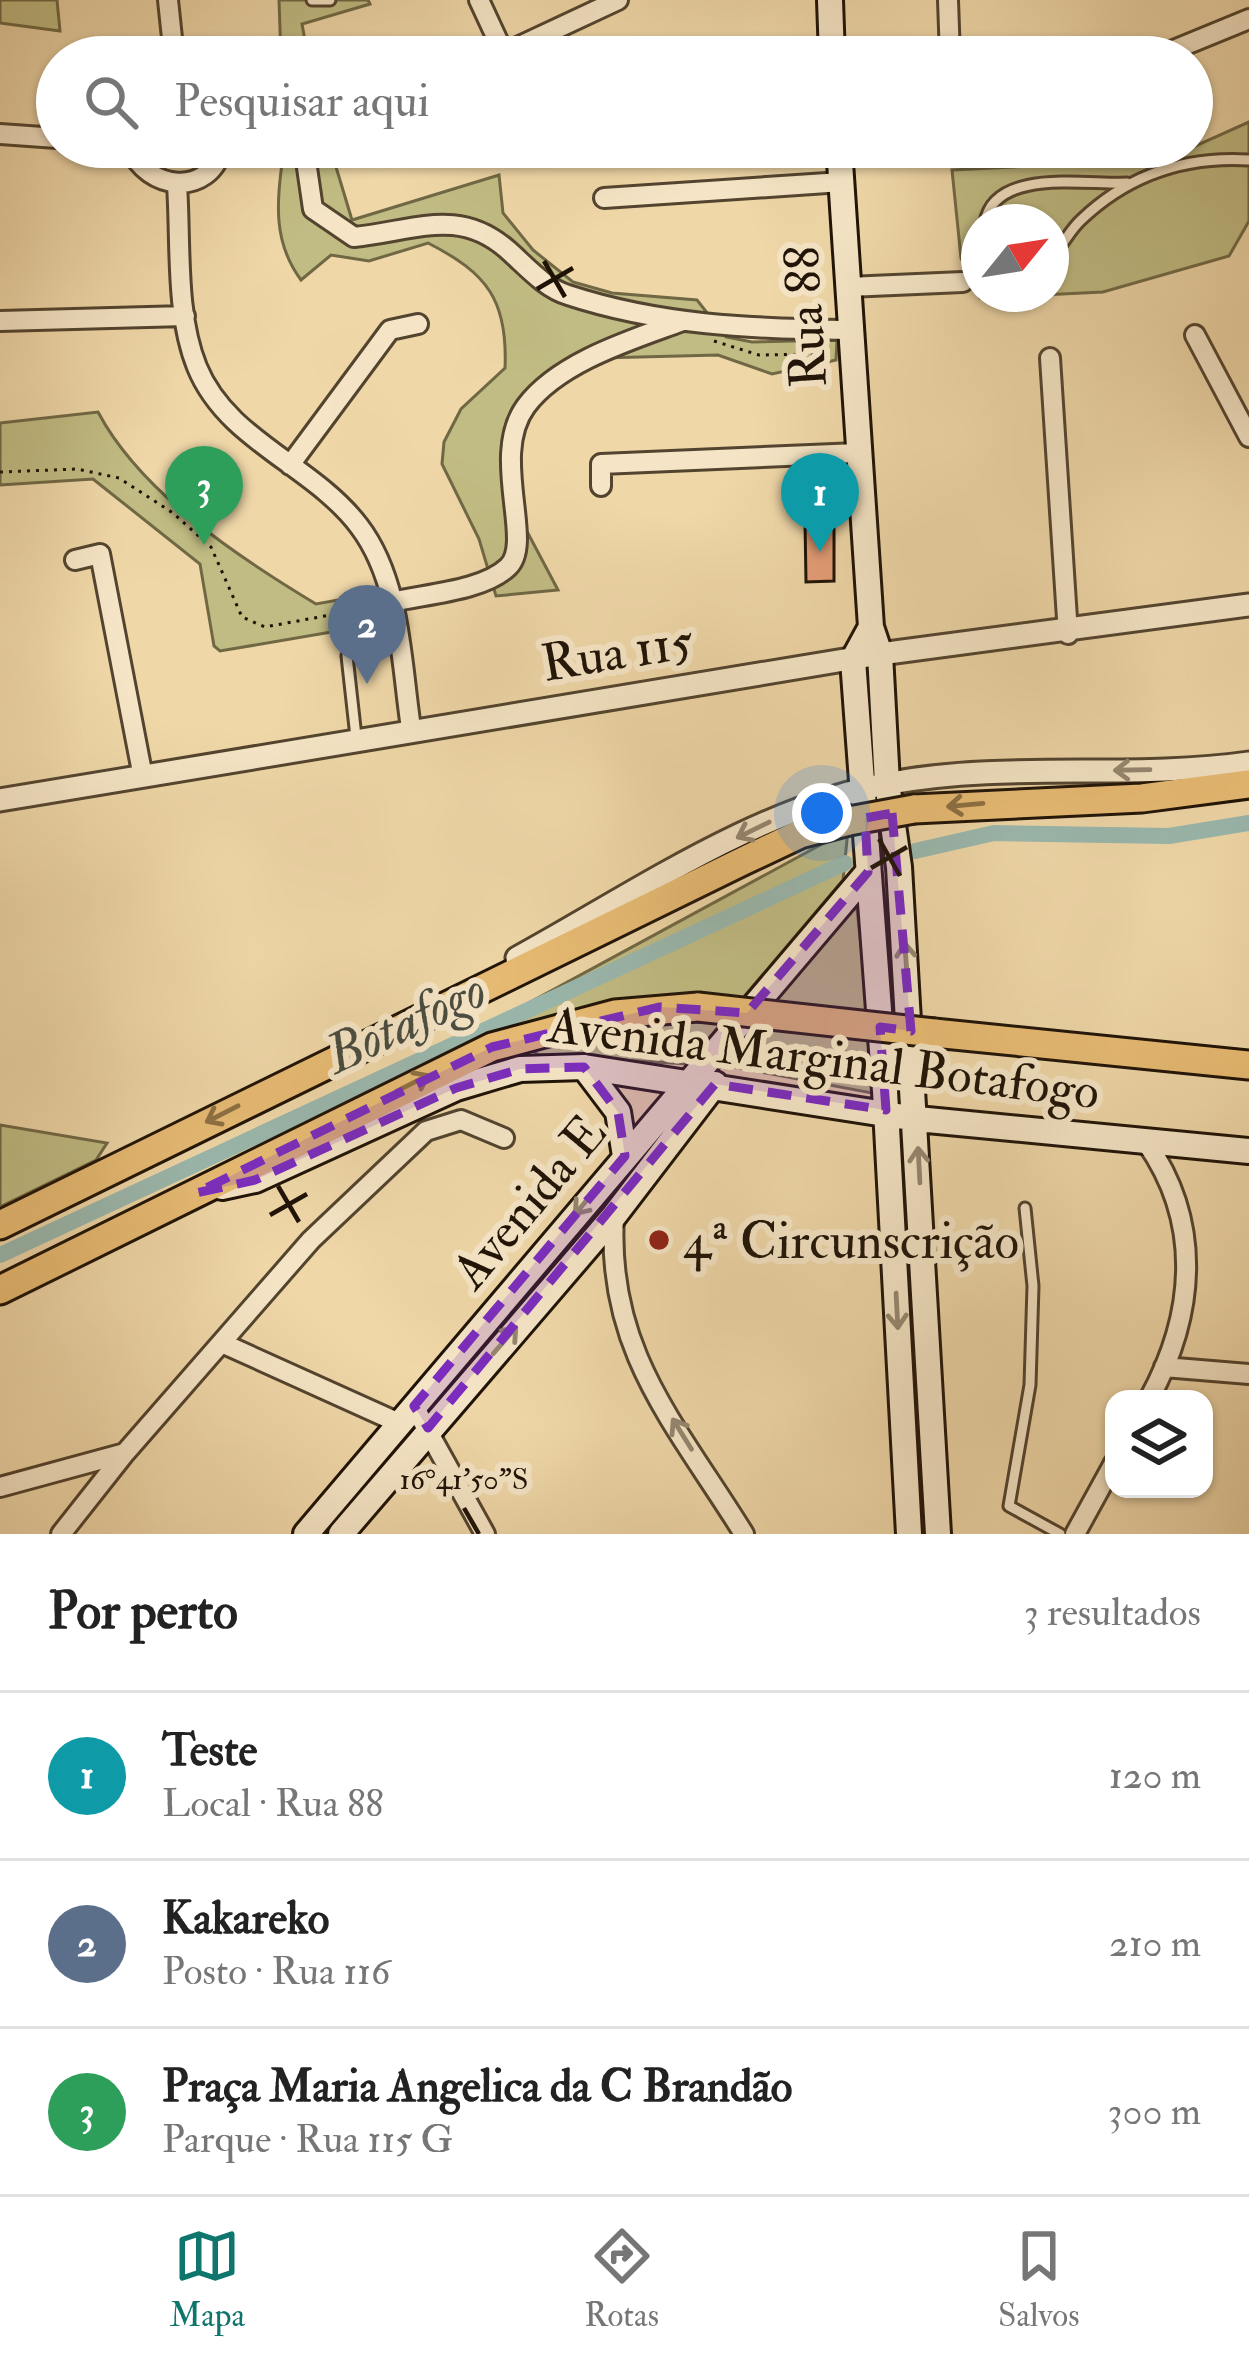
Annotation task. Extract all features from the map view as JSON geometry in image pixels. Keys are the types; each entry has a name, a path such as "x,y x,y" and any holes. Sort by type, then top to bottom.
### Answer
{"main road":[{"path":"830,0 831,36"},
{"name":"Rua 88","path":"841,168 871,627 880,654 875,787"},
{"path":"871,627 853,660 875,787 898,850 938,1534"},
{"name":"Avenida Marginal Botafogo","path":"0,1225 327,1061 800,834 914,809 1142,798 1249,784"},
{"path":"875,787 868,872 909,1534"},
{"name":"Avenida E","path":"306,1534 868,872"},
{"name":"Avenida Marginal Botafogo","path":"0,1290 492,1047 615,1014 698,1007 1249,1065"},
{"path":"584,1067 618,1112 625,1156"},
{"name":"Avenida Marginal Botafogo","path":"196,1193 255,1180 457,1088 520,1069 584,1067 886,1110 917,1119 1249,1151"},
{"name":"Avenida E","path":"341,1534 614,1216 716,1084"}],"street":[{"path":"168,0 172,36"},
{"path":"479,0 492,36"},
{"path":"542,36 618,0"},
{"path":"947,0 949,36"},
{"path":"1213,38 1249,19"},
{"path":"0,134 36,137"},
{"path":"142,168 154,179 177,185 202,178 211,168"},
{"path":"307,168 313,209 354,237 408,232 439,222 472,226 551,288 688,329"},
{"path":"604,199 842,182"},
{"path":"177,185 185,316 197,367 228,416 356,522 375,550 392,602 411,728"},
{"path":"848,287 961,281"},
{"path":"0,321 185,316"},
{"path":"290,465 390,330 418,324"},
{"path":"392,602 494,577 512,565 519,542 507,458 526,407 596,352 688,329 848,330"},
{"path":"1195,335 1249,436"},
{"path":"1050,358 1068,634"},
{"path":"601,486 601,464 858,453"},
{"path":"75,560 100,554 142,772"},
{"name":"Rua 115","path":"0,800 142,772 880,654 1068,634 1249,605"},
{"name":"Avenida Marginal Botafogo","path":"327,1061 749,831 875,787 993,772 1249,763"},
{"path":"61,1534 125,1453 311,1240 426,1131 460,1120 504,1138"},
{"path":"1146,1142 1181,1208 1187,1239 1182,1321 1153,1390"},
{"path":"614,1216 617,1306 633,1355 744,1534"},
{"path":"224,1344 406,1414 428,1428 485,1534"},
{"path":"1164,1367 1249,1374"},
{"path":"0,1487 125,1453"},
{"path":"1076,1534 1105,1480"}],"lane":[{"path":"312,0 330,0"},
{"path":"1213,162 1249,160"},
{"path":"1069,235 1127,183 1167,168"},
{"path":"992,204 1011,187 1127,183"},
{"path":"356,737 347,656 398,643"},
{"path":"1025,1208 1033,1286 1030,1384 1009,1506 1060,1534"}],"path":[{"path":"688,329 759,356 818,353"},
{"path":"0,472 77,470 119,478 173,513 211,547 242,617 265,627 319,621 392,602"}],"highlighted area":[{"path":"892,813 911,1031 880,1027 886,1110 715,1084 428,1428 414,1406 625,1156 618,1112 584,1067 520,1069 456,1088 255,1180 196,1193 492,1047 660,1007 747,1013 868,872 865,818"}],"shaded area":[{"path":"0,0 57,0 60,31 0,23"},
{"path":"279,0 368,0 370,4 302,24 304,36 280,36"},
{"path":"1249,122 1249,221 1229,256 1103,292 1069,294 1069,204 961,204 961,258 952,170 1213,168 1213,138"},
{"path":"282,168 336,168 352,220 499,175 503,213 533,250 573,282 612,293 697,300 726,337 752,342 837,340 836,360 772,374 718,355 601,358 564,377 521,421 516,491 522,522 558,590 496,596 479,539 442,464 444,442 461,409 505,368 503,324 490,291 465,266 428,243 369,261 331,255 301,280 284,248 279,200"},
{"path":"98,412 139,470 224,544 316,604 378,593 384,623 220,651 214,646 200,564 93,479 0,485 0,423"},
{"path":"848,830 843,880 687,1064 539,1055 490,1024"},
{"path":"856,900 877,1094 723,1065"},
{"path":"0,1125 107,1143 96,1160 0,1207"}],"building":[{"path":"805,521 834,522 834,581 806,582"}],"waterway":[{"name":"Botafogo","path":"915,851 994,833 1169,836 1249,823"},
{"name":"Botafogo","path":"0,1255 845,863"}],"place":[{"name":"Praça Maria Angelica da C Brandão","path":"204,545"},
{"name":"Teste","path":"820,552"},
{"name":"Kakareko","path":"367,684"},
{"name":"4ª Circunscrição","path":"659,1240"}]}
